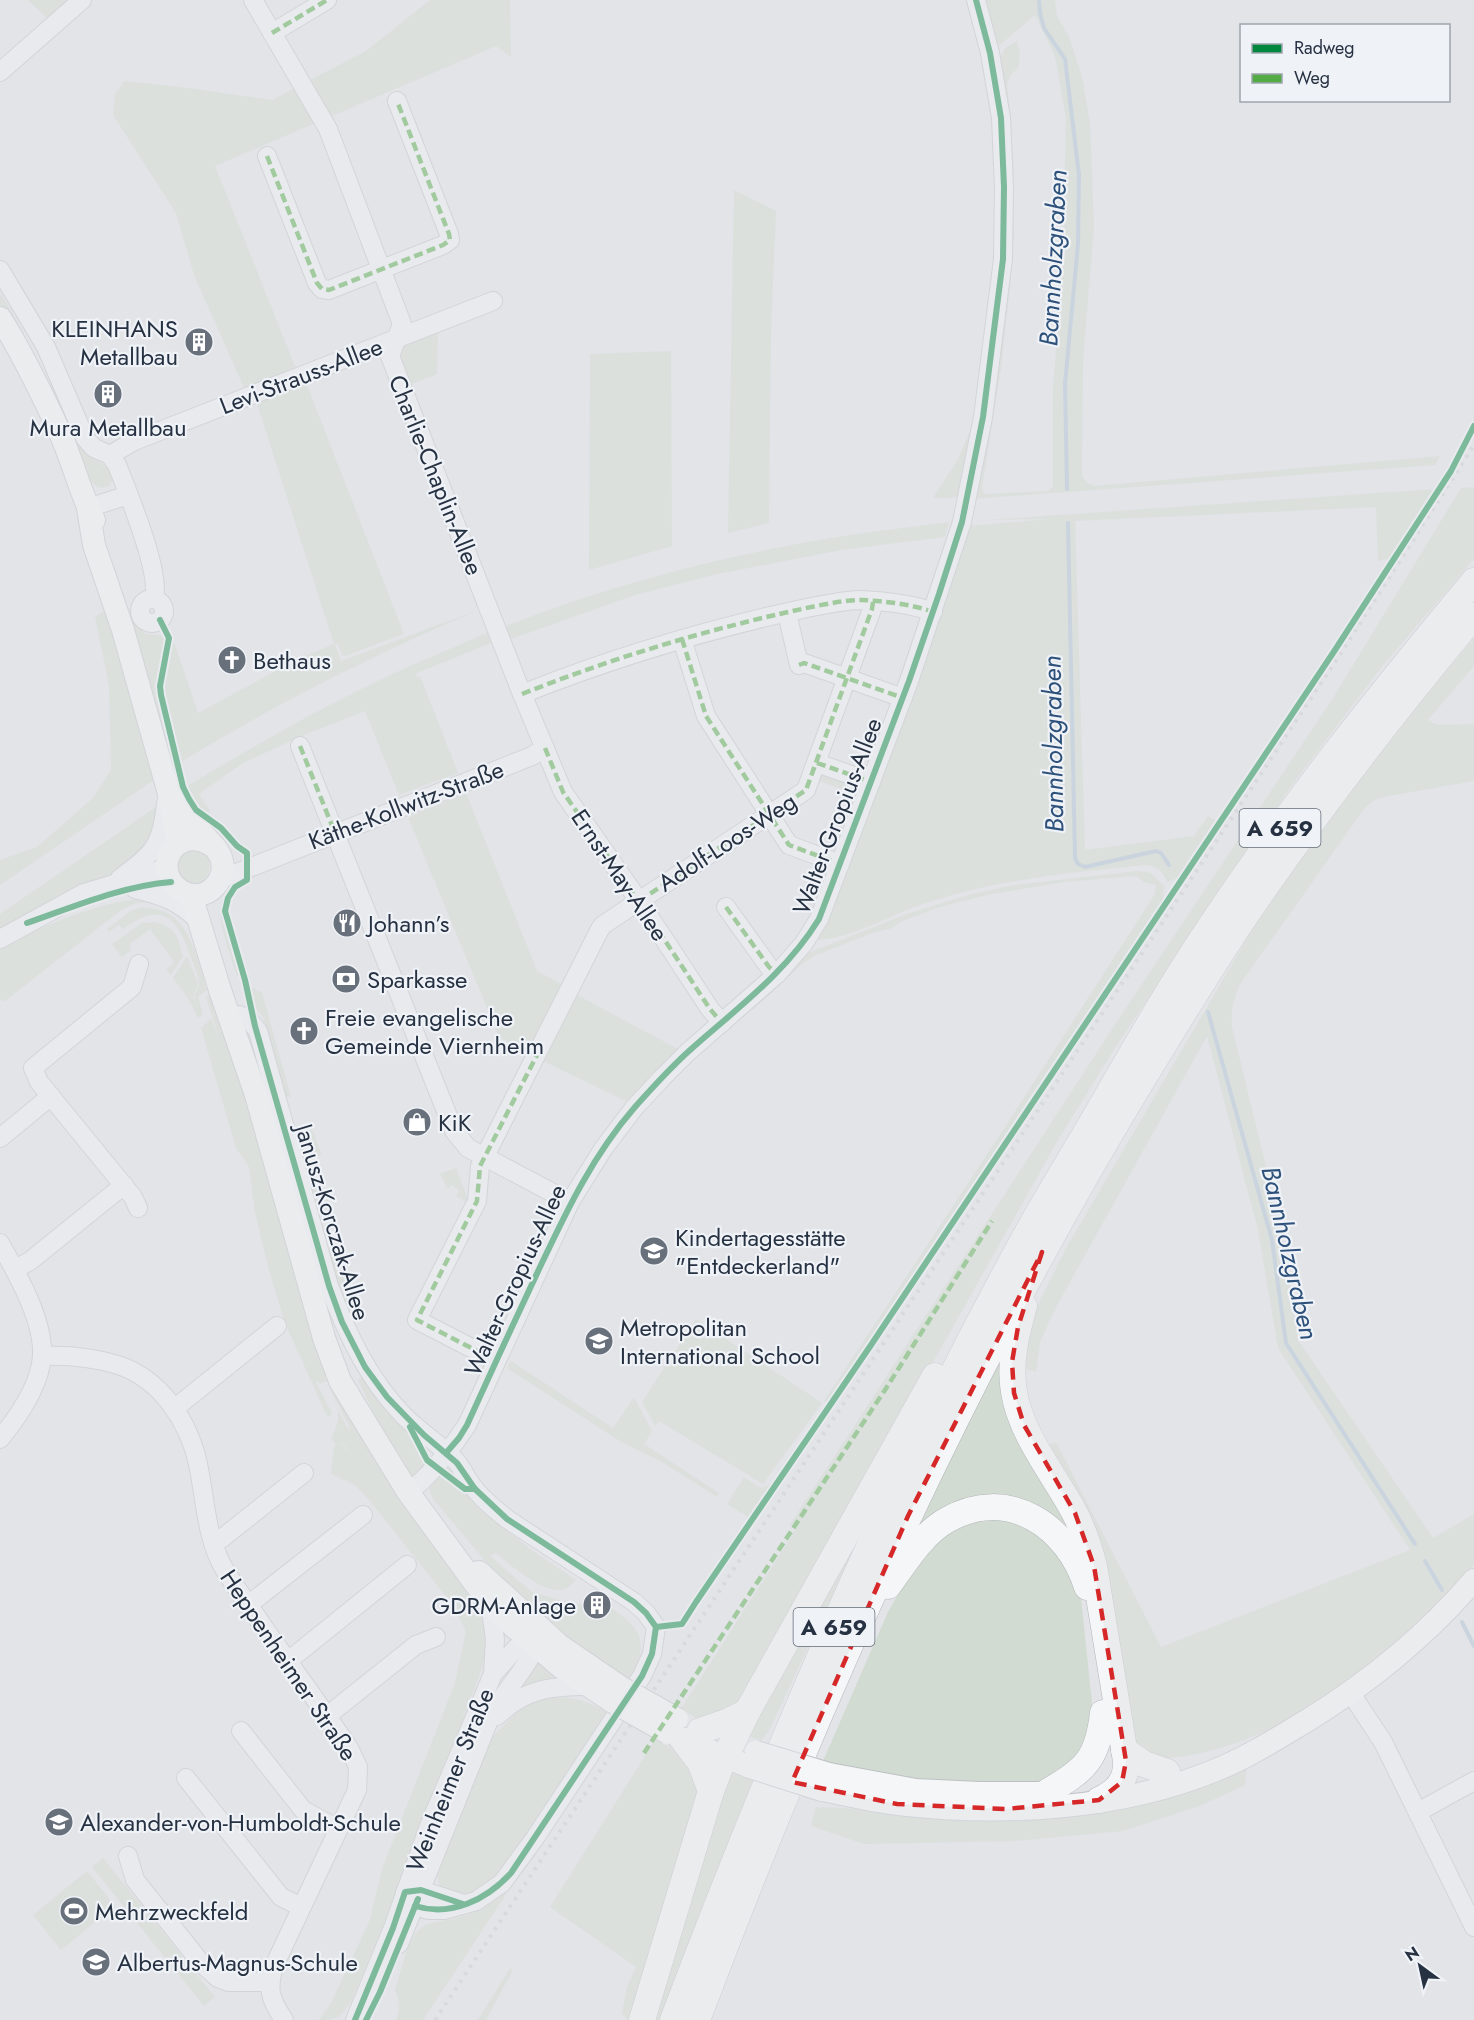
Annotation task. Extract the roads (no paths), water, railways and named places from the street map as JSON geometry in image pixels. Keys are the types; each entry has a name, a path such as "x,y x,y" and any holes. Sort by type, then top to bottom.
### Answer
{"highway":[{"name":"A 659","path":"697,2020 763,1851 855,1632 1031,1249 1165,998 1203,938 1289,814 1389,683 1474,581"},
{"name":"A 659","path":"674,2020 746,1834 834,1624 940,1400 1031,1249 1120,1116 1254,903 1307,828 1407,696 1474,616"},
{"path":"642,2020 711,1791 747,1712 896,1442 993,1279 1031,1249"},
{"path":"1031,1249 1012,1362 1014,1393 1024,1425 1075,1513 1094,1566 1130,1788"},
{"path":"855,1632 911,1554 930,1533 946,1520 968,1511 989,1508 1014,1510 1035,1517 1051,1529 1066,1545 1082,1571 1090,1600 1112,1763 1130,1788"},
{"path":"711,1791 700,1762 682,1731 729,1721 747,1712"},
{"path":"1047,1792 1074,1776 1090,1759 1098,1744 1104,1713"},
{"path":"1124,1750 1144,1764 1167,1772"},
{"path":"1099,1800 1114,1792 1130,1788"}],"main road":[{"path":"0,318 13,339 61,435 88,508 94,545 123,630 168,790 177,844"},
{"path":"168,790 215,849 223,867 208,888 201,924 219,987 256,1095 324,1338 340,1381 408,1492 490,1604 535,1639 587,1686 617,1695 682,1731 753,1760 897,1804 955,1809 1006,1809 1099,1800"},
{"path":"208,888 181,891 169,875 168,856 177,844 192,839 205,841 215,849"},
{"path":"208,888 256,1095"},
{"path":"430,1522 480,1573 535,1639 581,1662 617,1695"},
{"path":"826,1782 979,1794 1130,1788 1214,1771 1242,1758 1350,1692 1417,1639 1474,1580"},
{"path":"1130,1788 1167,1772 1279,1736"}],"street":[{"path":"0,72 82,0"},
{"name":"Charlie-Chaplin-Allee","path":"253,0 329,131 402,324 390,356 493,618"},
{"path":"272,33 327,0"},
{"name":"Walter-Gropius-Allee","path":"408,1492 426,1477 467,1425 570,1202 599,1155 634,1108 688,1052 777,974 804,943 819,919 840,864 933,612 964,511 983,417 1003,259 1004,187 1001,118 990,53 976,0"},
{"path":"267,156 317,283 322,289 330,290 443,245 450,240 449,234 397,101"},
{"path":"0,270 46,347 85,438 94,448 110,455 117,465 154,571 156,590 154,598"},
{"name":"Levi-Strauss-Allee","path":"110,455 134,441 493,301"},
{"path":"88,508 128,495"},
{"path":"522,694 578,672 682,639 787,613 860,600 923,608 933,612"},
{"name":"Adolf-Loos-Weg","path":"483,1354 417,1320 477,1201 480,1167 603,925 806,790 848,678 873,602"},
{"path":"787,613 799,665 804,663 903,698"},
{"name":"Ernst-May-Allee","path":"493,618 563,792 639,900 710,1009 723,1023"},
{"path":"682,639 705,716 789,845 840,864"},
{"path":"300,746 454,1131 468,1148 570,1202"},
{"name":"Käthe-Kollwitz-Straße","path":"208,888 266,861 532,756 545,748"},
{"path":"817,763 871,782"},
{"path":"111,884 138,866 152,852 164,826 168,790"},
{"name":"Käthe-Kollwitz-Straße","path":"215,849 247,862 266,861"},
{"path":"0,939 84,893 111,884 169,875"},
{"path":"27,923 169,875"},
{"path":"135,888 176,902 186,908 201,924"},
{"path":"726,907 769,967 777,974"},
{"path":"138,1208 124,1185 39,1082 33,1068 132,987 139,964"},
{"name":"Janusz-Korczak-Allee","path":"239,1015 250,1021 258,1031 329,1286 342,1322 365,1367 387,1397 440,1459 457,1462 475,1489 490,1505 507,1519 634,1602 656,1627 652,1654 642,1676 511,1873 494,1890 466,1905 414,1896"},
{"path":"0,1138 51,1096"},
{"path":"15,1269 30,1261 124,1185"},
{"path":"0,1243 15,1269 32,1310 42,1356 31,1391 0,1439"},
{"path":"174,1409 277,1326"},
{"name":"Heppenheimer Straße","path":"42,1356 87,1359 119,1365 145,1380 174,1409 194,1449 221,1563 349,1748 358,1767 357,1790 274,1966 270,1982"},
{"path":"214,1540 221,1539 304,1473"},
{"path":"248,1605 363,1515"},
{"path":"288,1661 407,1566"},
{"name":"Weinheimer Straße","path":"490,1604 495,1639 493,1674"},
{"path":"327,1716 416,1645 436,1637"},
{"name":"Weinheimer Straße","path":"355,2020 393,1928 414,1896 429,1826 493,1674 509,1655 535,1639"},
{"name":"Weinheimer Straße","path":"366,2020 380,1992 414,1896 486,1728 500,1700 530,1659 535,1639"},
{"name":"Weinheimer Straße","path":"486,1728 506,1706 526,1694 558,1686 587,1686"},
{"path":"1350,1692 1383,1742 1474,1927"},
{"path":"241,1731 303,1810 339,1829"},
{"path":"186,1778 281,1897 301,1907"},
{"path":"1418,1812 1474,1781"},
{"path":"128,1856 135,1880 202,1964 218,1978 228,1982 270,1982 270,1993 284,2020"}],"waterway":[{"name":"Bannholzgraben","path":"1039,0 1044,28 1065,59 1079,175 1078,244 1065,384 1067,489"},
{"name":"Bannholzgraben","path":"1068,523 1075,858 1078,864 1085,867 1156,851 1161,853 1169,865"},
{"name":"Bannholzgraben","path":"1208,1012 1272,1240 1286,1343 1415,1544"},
{"name":"Bannholzgraben","path":"1425,1561 1442,1590"},
{"name":"Bannholzgraben","path":"1462,1622 1474,1646"}],"railway":[{"path":"435,2020 1339,656 1474,445"}],"place":[{"name":"KLEINHANS Metallbau","path":"199,342"},
{"name":"Mura Metallbau","path":"108,394"},
{"name":"Bethaus","path":"232,660"},
{"name":"Johann’s","path":"347,923"},
{"name":"Sparkasse","path":"346,979"},
{"name":"Freie evangelische Gemeinde Viernheim","path":"304,1031"},
{"name":"KiK","path":"417,1122"},
{"name":"Kindertagesstätte \"Entdeckerland\"","path":"654,1251"},
{"name":"Metropolitan International School","path":"599,1341"},
{"name":"GDRM-Anlage","path":"597,1605"},
{"name":"Alexander-von-Humboldt-Schule","path":"59,1822"},
{"name":"Mehrzweckfeld","path":"74,1911"},
{"name":"Albertus-Magnus-Schule","path":"96,1962"}]}
